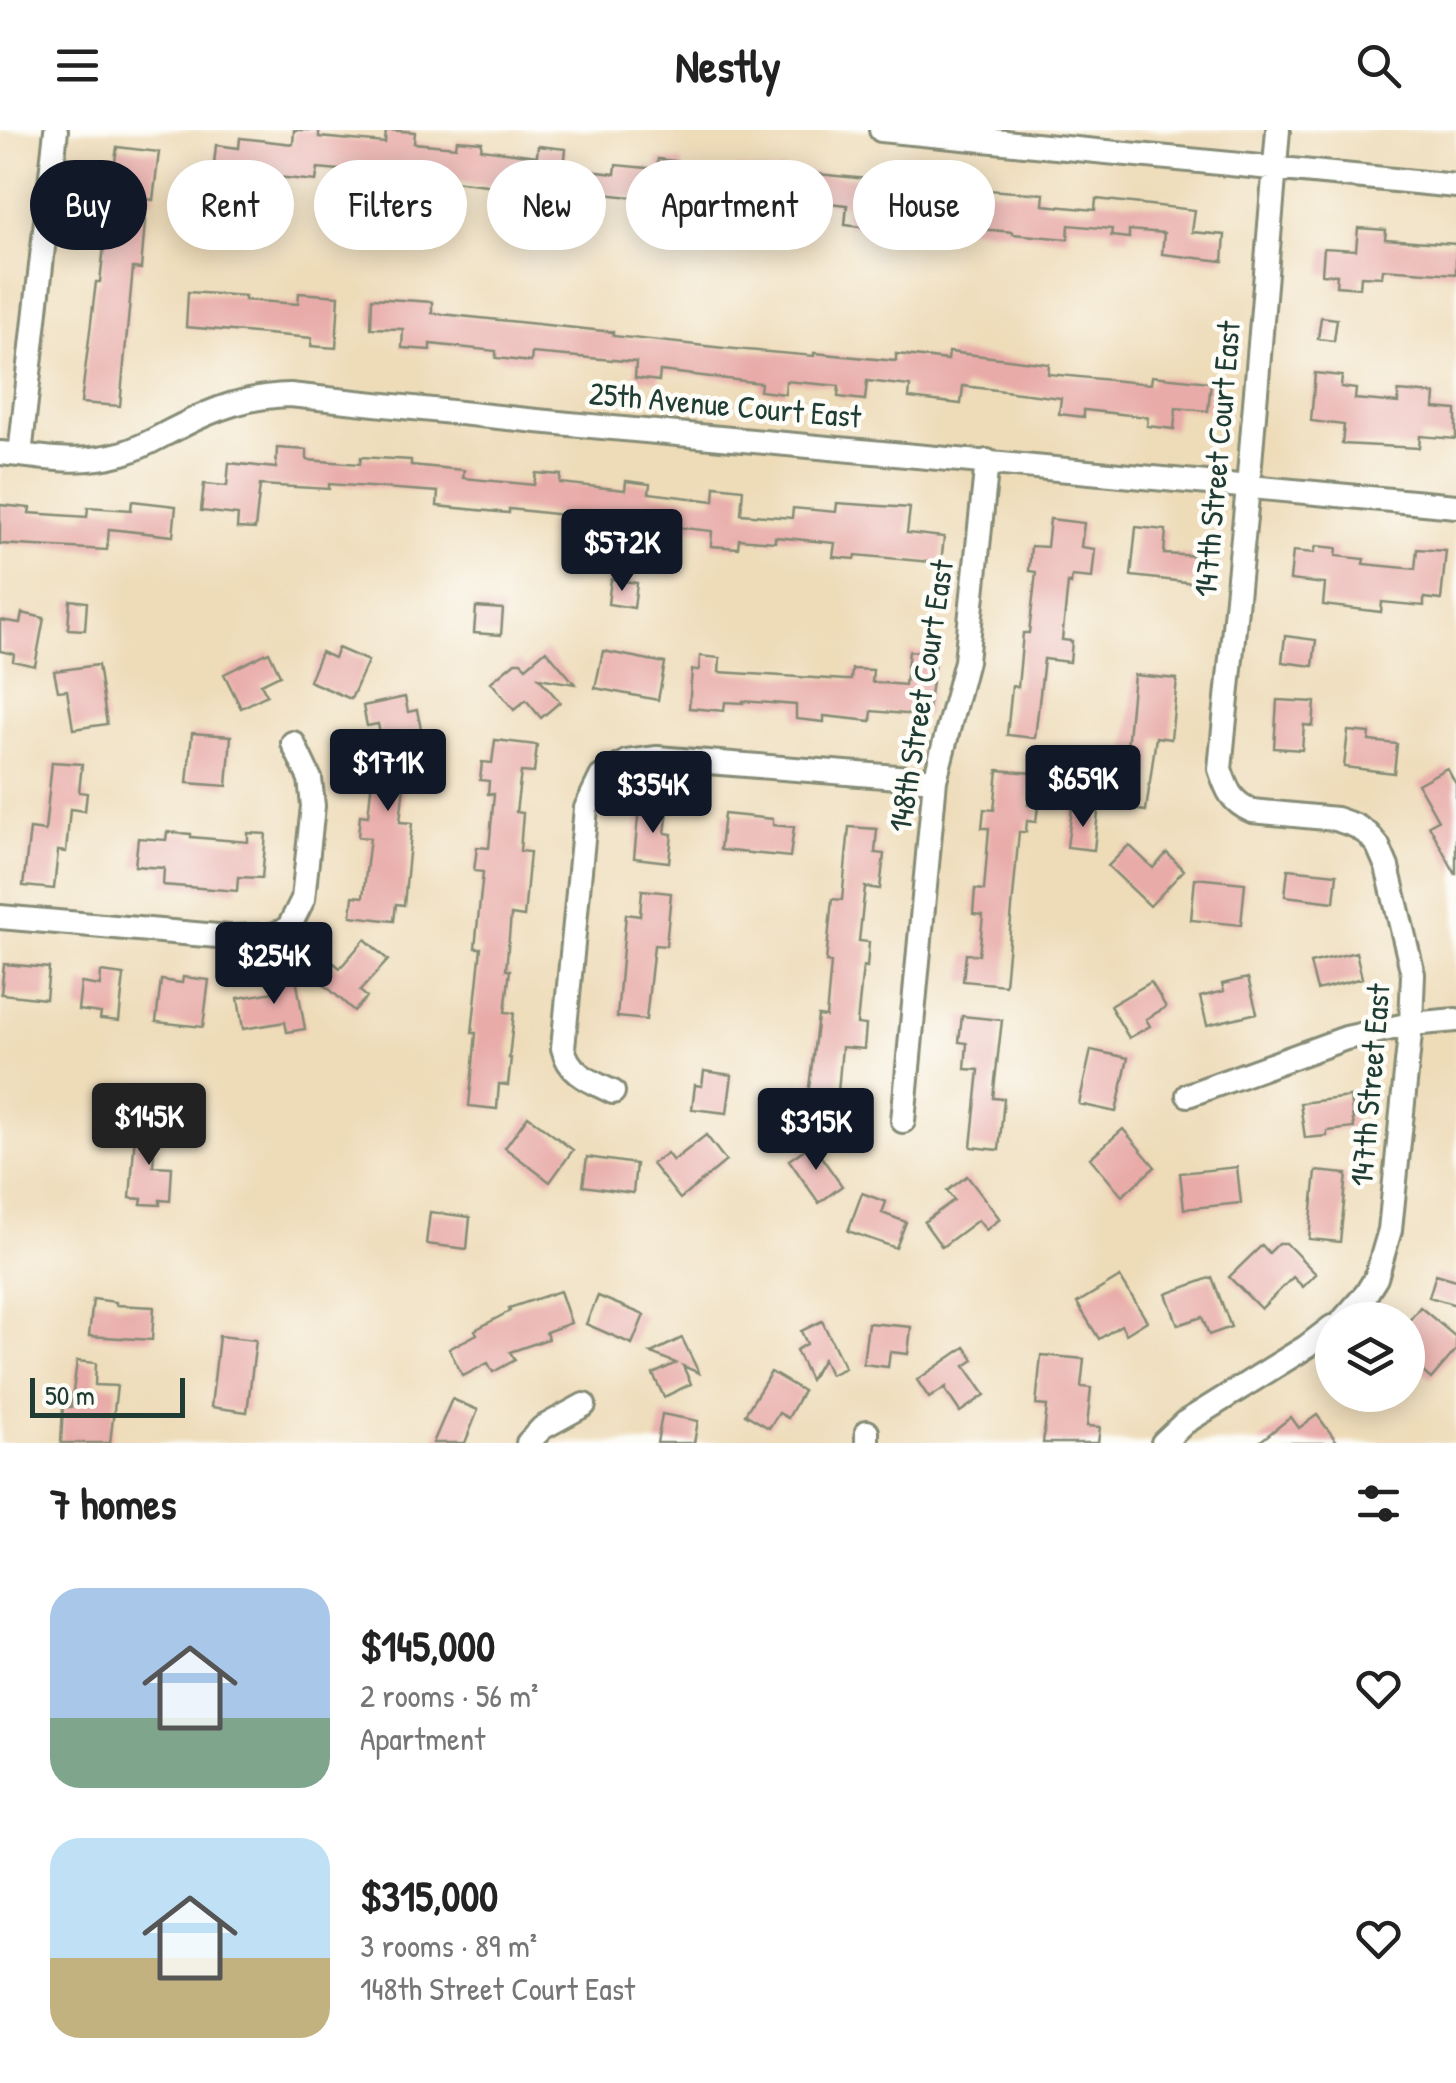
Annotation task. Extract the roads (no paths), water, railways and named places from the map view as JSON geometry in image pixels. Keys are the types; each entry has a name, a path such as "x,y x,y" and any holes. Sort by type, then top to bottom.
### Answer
{"street":[{"path":"10,454 56,130"},
{"path":"881,130 1456,186"},
{"name":"147th Street Court East","path":"1278,130 1220,769 1228,793 1240,806 1252,811 1336,819 1356,826 1378,846"},
{"name":"25th Avenue Court East","path":"10,454 76,462 122,454 217,409 252,398 290,395 1456,506"},
{"name":"148th Street Court East","path":"903,1121 935,780 966,661 987,461"},
{"path":"0,916 228,937 268,936 284,931 303,900 313,806 310,778 293,742"},
{"path":"612,1092 575,1073 563,1048 586,808 601,776 627,762 657,758 935,780"},
{"name":"147th Street East","path":"1359,1302 1376,1278 1387,1245 1412,1024 1413,974 1387,867 1378,846"},
{"path":"1188,1096 1346,1038 1412,1024 1456,1020"},
{"path":"1163,1443 1184,1424 1315,1339"},
{"path":"528,1443 542,1428 584,1406"}]}
